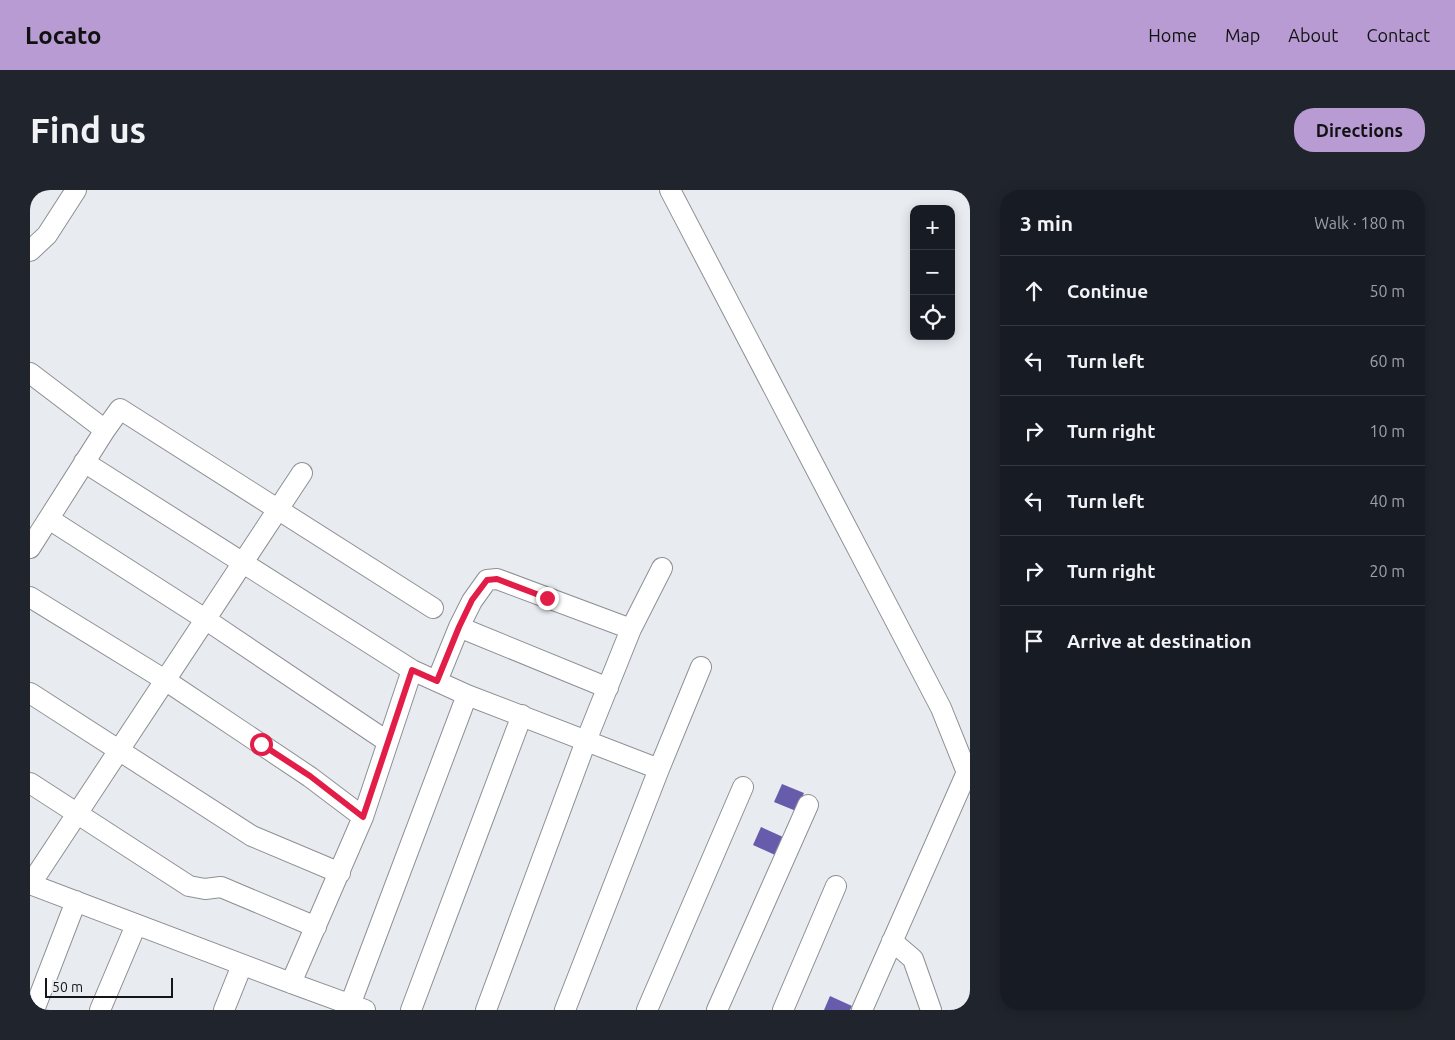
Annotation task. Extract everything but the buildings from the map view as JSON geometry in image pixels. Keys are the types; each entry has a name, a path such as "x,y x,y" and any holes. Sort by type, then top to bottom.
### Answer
{"street":[{"path":"30,251 47,235 76,190"},
{"path":"670,190 942,708 968,776 862,1010"},
{"path":"30,373 105,430"},
{"path":"30,548 120,409 433,608"},
{"path":"84,462 412,670 467,694 659,769"},
{"path":"302,473 30,884 358,1007 467,694"},
{"path":"48,519 205,619 388,742"},
{"path":"486,1010 586,741 631,628 662,568"},
{"path":"437,681 472,600 487,580 497,579 631,628"},
{"path":"30,597 165,680 310,776 363,817"},
{"path":"459,627 608,688"},
{"path":"565,1010 701,667"},
{"path":"291,983 363,817 412,670"},
{"path":"30,693 252,836 340,873"},
{"path":"411,1010 522,715"},
{"path":"30,783 189,886 205,889 221,887 316,927"},
{"path":"647,1010 743,787"},
{"path":"717,1010 808,805"},
{"path":"783,1010 836,886"},
{"path":"34,1010 76,901"},
{"path":"100,1010 136,925"},
{"path":"892,941 912,959 930,1010"},
{"path":"224,1010 242,965"}],"route":[{"path":"261,744 310,776 363,817 412,670 437,681 472,600 487,580 497,579 547,598"}]}
